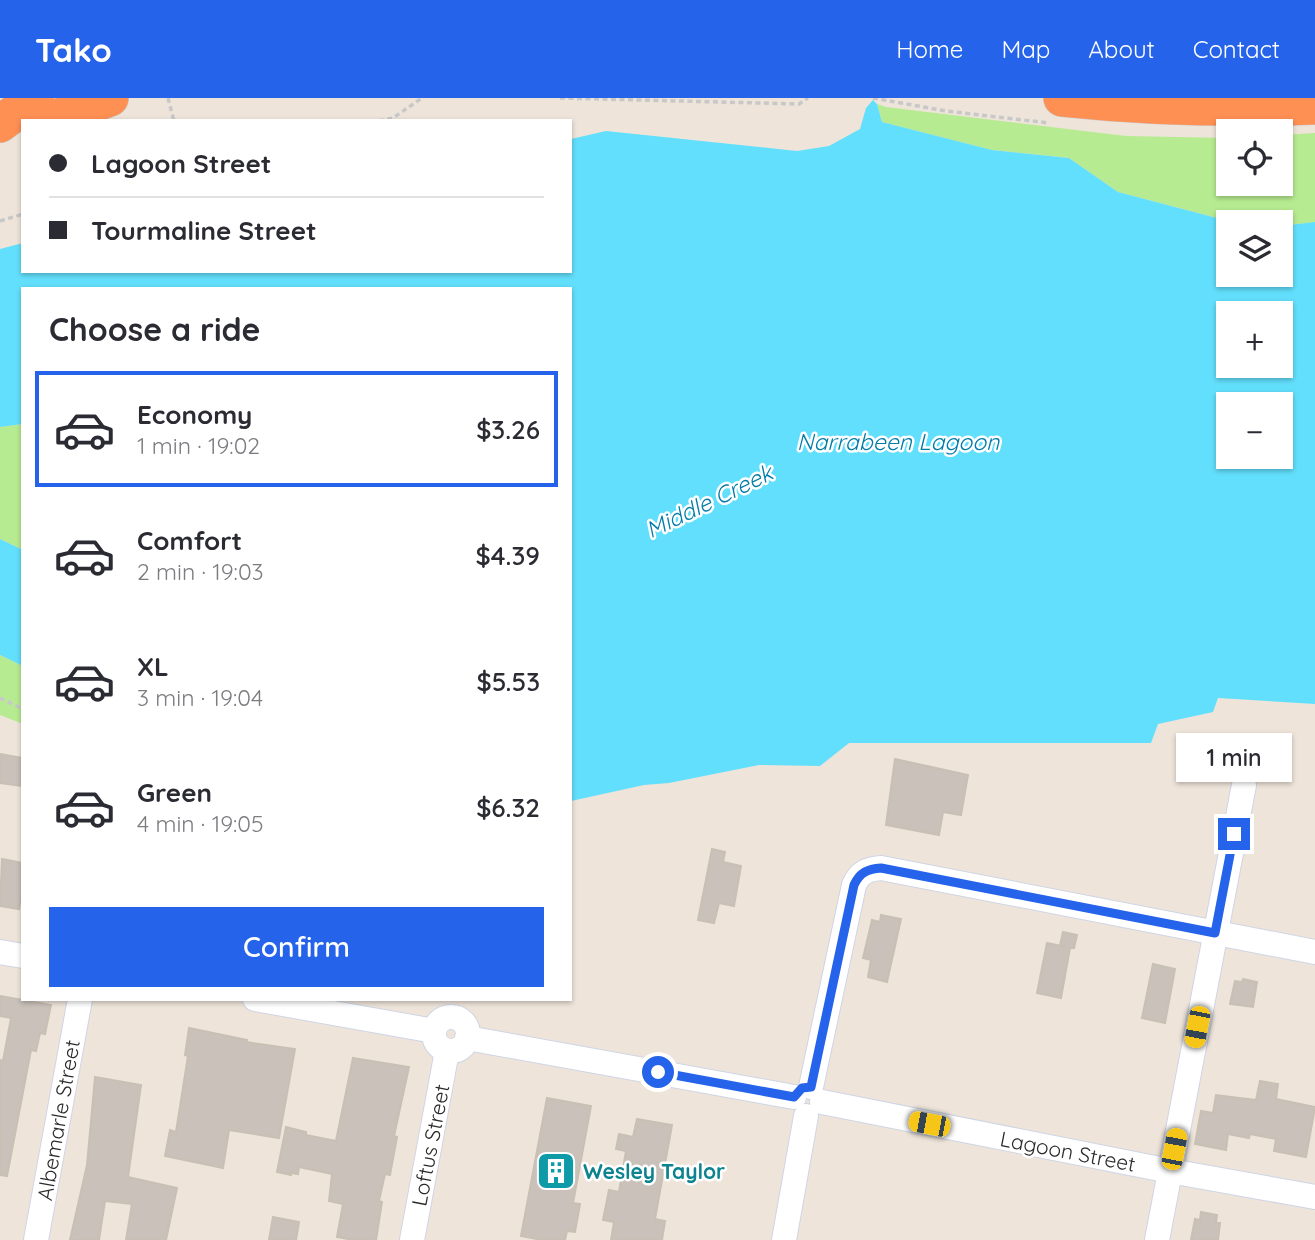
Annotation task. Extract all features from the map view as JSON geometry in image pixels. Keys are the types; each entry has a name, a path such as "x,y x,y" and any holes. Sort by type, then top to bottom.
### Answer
{"highway":[{"path":"0,124 35,98"},
{"path":"53,119 110,98"},
{"path":"1062,98 1183,108 1315,106"},
{"path":"0,141 21,133"}],"street":[{"path":"1157,1240 1244,785"},
{"path":"784,1240 808,1101 854,885 863,873 881,868 1315,952"},
{"path":"0,952 21,956"},
{"name":"Albemarle Street","path":"36,1240 80,1001"},
{"name":"Lagoon Street","path":"269,1001 452,1027 808,1101 1315,1197"},
{"name":"Loftus Street","path":"412,1240 452,1027"}],"path":[{"path":"168,98 173,119"},
{"path":"388,119 422,98"},
{"path":"560,98 799,104 808,98"},
{"path":"873,98 885,99"},
{"path":"0,221 21,215"},
{"path":"0,698 21,708"}],"green space":[{"path":"877,104 1126,136 1216,138 1216,196 1293,196 1293,134 1315,133 1315,222 1293,225 1293,210 1216,210 1216,218 1118,192 1069,158 992,150 882,122"},
{"path":"21,424 21,549 0,539 0,427"},
{"path":"0,655 21,665 21,723 0,715"}],"water":[{"name":"Narrabeen Lagoon","path":"873,100 877,104 882,122 992,150 1069,158 1118,192 1216,218 1216,287 1293,287 1293,225 1315,222 1315,704 1218,698 1213,712 1158,724 1151,743 849,743 820,766 759,765 572,801 572,287 21,287 21,424 0,427 0,249 21,244 21,273 572,273 572,139 606,131 797,151 829,146 860,129 866,108"},
{"path":"0,539 21,549 21,665 0,655"}],"building":[{"path":"0,754 21,758 21,786 0,783"},
{"path":"895,759 968,775 961,815 943,812 939,835 886,825"},
{"path":"712,849 725,852 723,862 741,866 734,906 719,903 714,923 698,920"},
{"path":"2,859 21,863 19,909 0,906"},
{"path":"881,915 901,919 887,982 868,977 871,960 863,958 872,920 880,922"},
{"path":"1063,932 1077,935 1074,948 1070,948 1061,998 1037,993 1047,943 1066,947 1060,945"},
{"path":"1153,964 1175,969 1165,1023 1142,1018"},
{"path":"1243,979 1257,982 1253,1007 1230,1004 1235,981 1242,982"},
{"path":"0,996 51,1005 45,1034 40,1033 36,1051 31,1050 7,1176 0,1175 0,1060 3,1061 11,1018 0,1016"},
{"path":"189,1028 247,1040 246,1042 295,1049 279,1138 229,1130 223,1168 165,1156 170,1130 176,1132 188,1056 185,1055"},
{"path":"353,1058 409,1067 394,1136 397,1137 390,1175 385,1174 379,1201 382,1202 376,1240 337,1237 343,1204 329,1201 332,1174 299,1167 298,1174 277,1172 286,1127 306,1132 306,1135 336,1141"},
{"path":"95,1077 141,1085 128,1177 177,1188 166,1240 126,1240 132,1204 105,1201 99,1240 70,1240 87,1165"},
{"path":"1260,1081 1278,1084 1276,1099 1315,1107 1306,1157 1274,1151 1276,1139 1250,1134 1249,1138 1228,1134 1226,1150 1195,1144 1201,1111 1213,1113 1216,1095 1256,1100"},
{"path":"547,1098 591,1106 573,1203 580,1204 575,1232 567,1231 565,1240 521,1236"},
{"path":"637,1119 672,1125 655,1219 665,1221 662,1240 611,1240 614,1222 603,1220 609,1190 619,1192 626,1151 616,1149 619,1134 633,1137"},
{"path":"1201,1212 1217,1215 1216,1223 1220,1223 1218,1240 1191,1240 1195,1219 1200,1220"},
{"path":"273,1217 299,1222 296,1240 269,1240"}],"place":[{"name":"Wesley Taylor","path":"556,1171"}],"route":[{"path":"658,1072 794,1097 802,1088 811,1087 854,885 858,876 867,870 881,868 1215,933 1234,834"}],"water label":[{"name":"Middle Creek","path":"709,501"}]}
